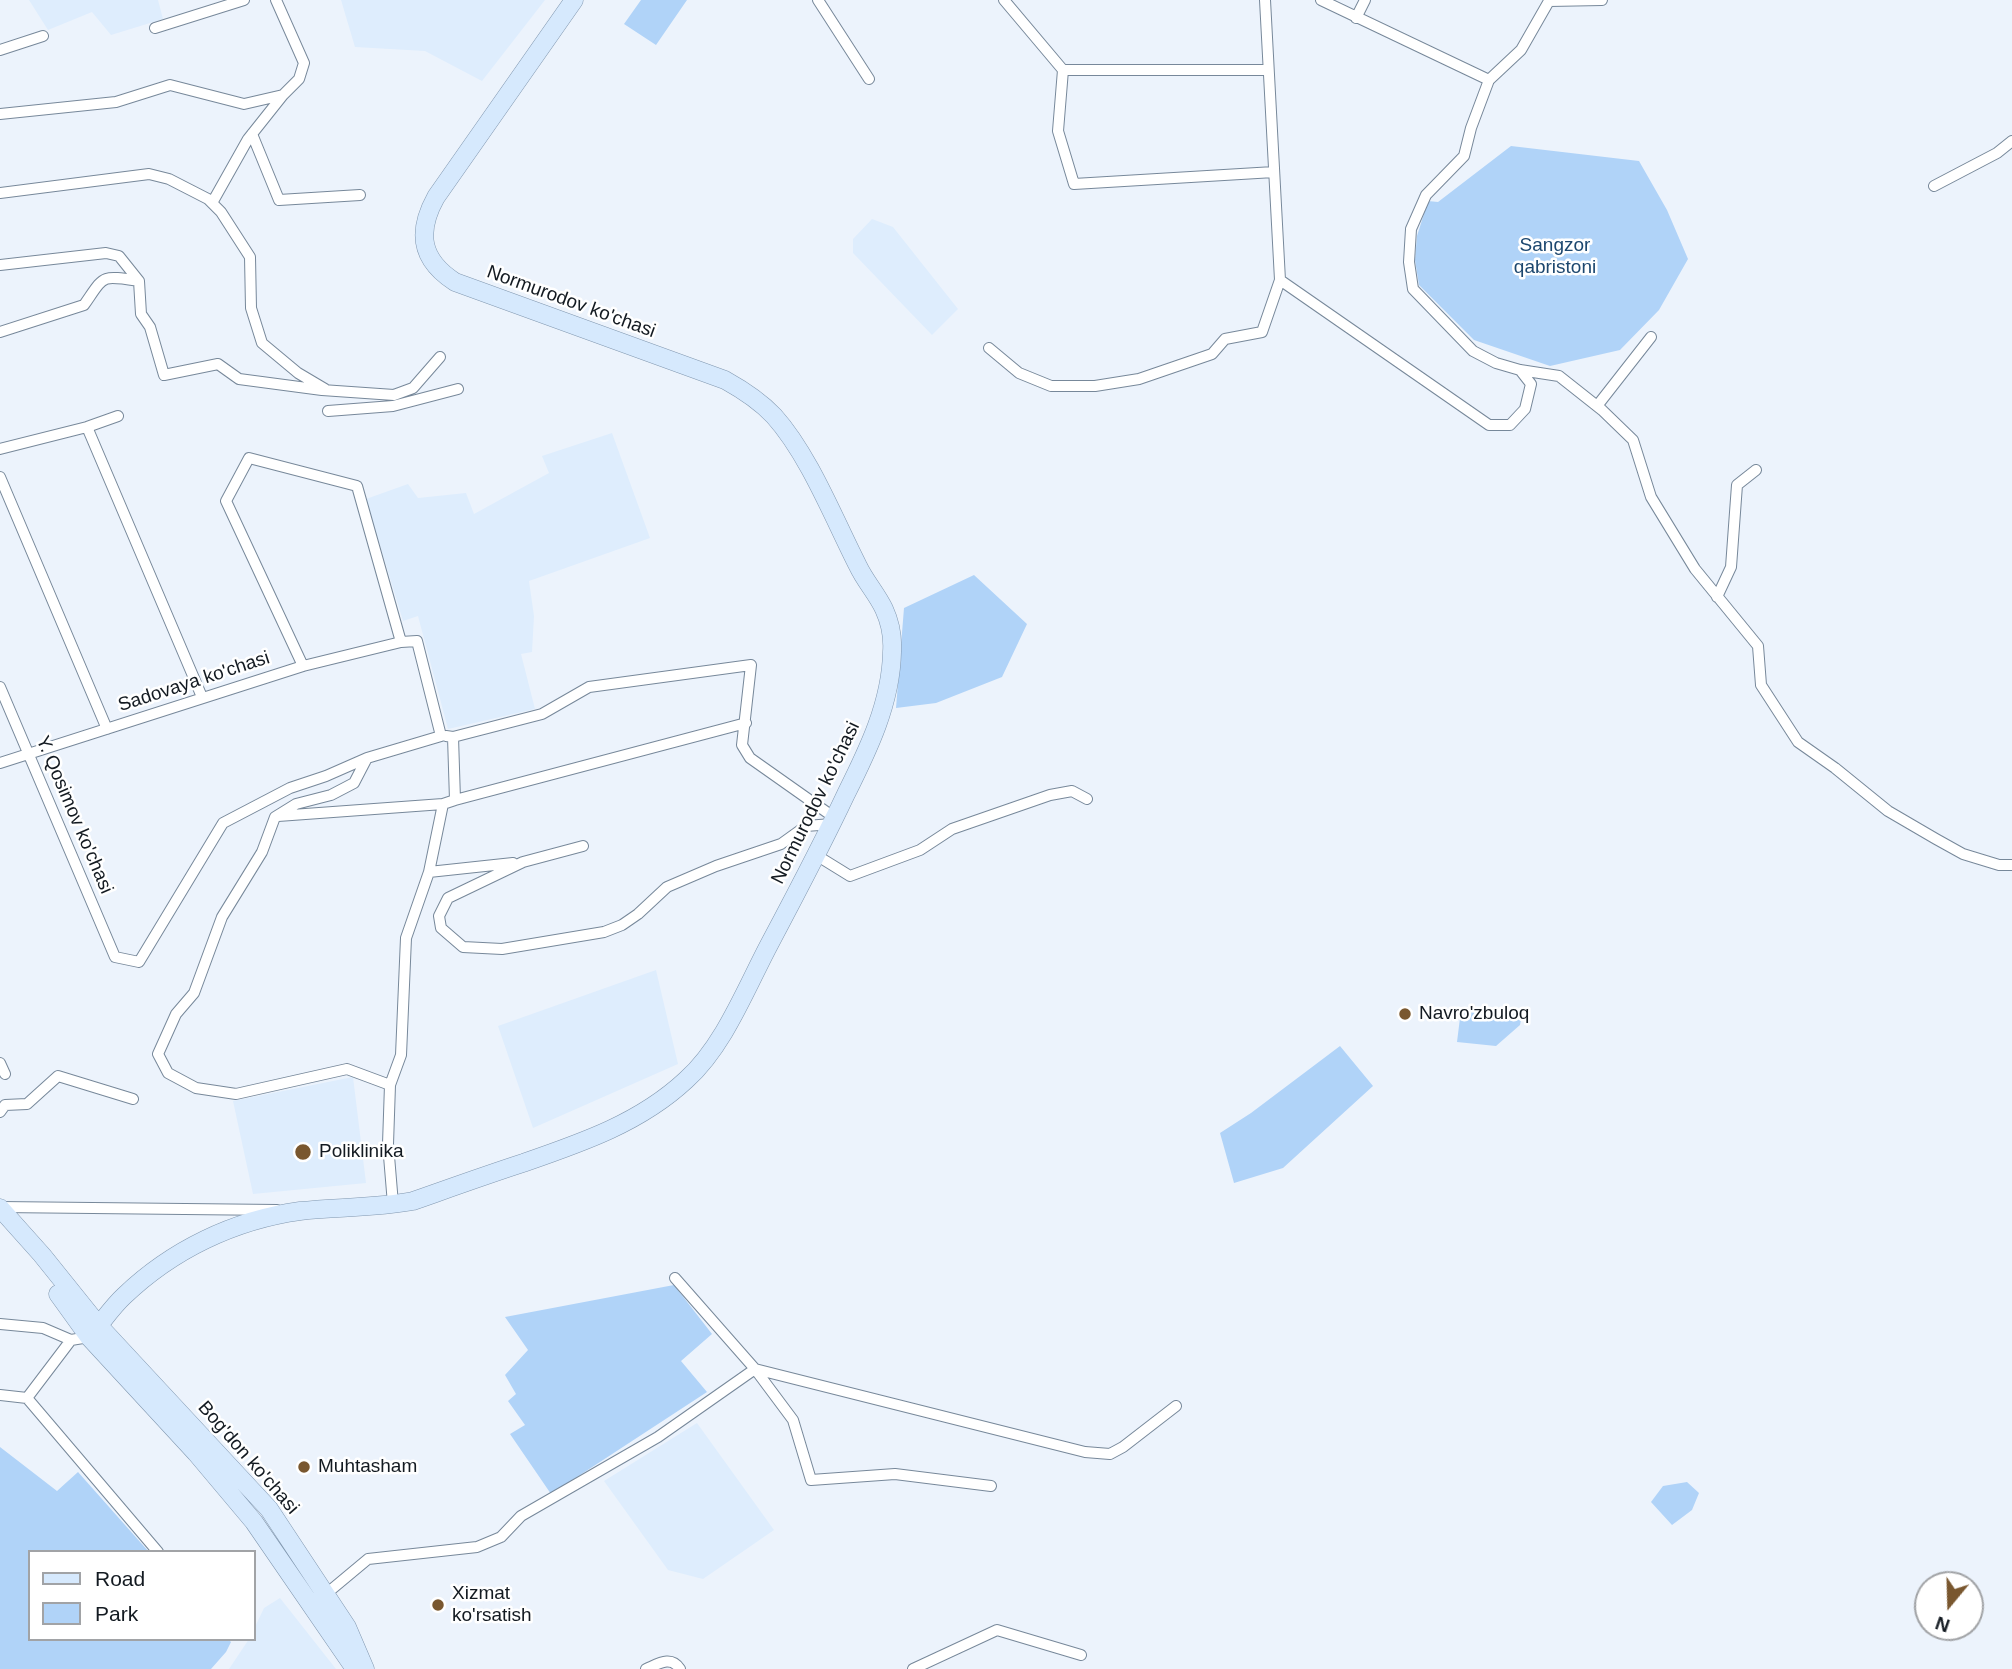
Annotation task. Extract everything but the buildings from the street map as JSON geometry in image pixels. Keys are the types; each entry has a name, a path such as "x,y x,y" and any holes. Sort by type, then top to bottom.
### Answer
{"main road":[{"name":"Normurodov ko'chasi","path":"94,1332 124,1295 176,1255 211,1237 247,1223 312,1210 413,1201 583,1143 626,1122 669,1095 702,1064 715,1046 816,855 869,747 880,718 892,664 892,636 884,608 867,584 806,463 773,414 751,396 724,380 466,286 445,275 428,257 425,226 436,197 574,0"},
{"path":"0,1207 21,1231 37,1265 94,1332"},
{"name":"Bog'don ko'chasi","path":"94,1332 269,1509 347,1627 365,1669"},
{"name":"Bog'don ko'chasi","path":"94,1332 254,1522 355,1669"},
{"path":"254,1522 267,1522 271,1513 269,1509"}],"street":[{"path":"155,28 244,0"},
{"path":"212,203 252,134 299,79 304,62 276,0"},
{"path":"818,0 869,79"},
{"path":"1004,0 1063,70 1058,131 1074,184 1274,172"},
{"path":"989,348 1020,373 1052,386 1095,386 1139,379 1212,354 1224,339 1262,332 1279,280 1265,0"},
{"path":"1321,0 1489,80"},
{"path":"1356,18 1365,0"},
{"path":"1602,0 1548,1 1521,50 1489,80 1464,156 1426,195 1411,229 1409,262 1413,289 1473,351 1496,363 1520,370 1559,376 1597,406 1633,440 1651,497 1695,569 1758,646 1761,685 1798,742 1888,811 1936,839 1963,854 1999,865 2012,865"},
{"path":"0,50 43,36"},
{"path":"1063,70 1269,70"},
{"path":"0,114 117,102 170,86 244,104 284,95"},
{"path":"252,134 278,200 360,195"},
{"path":"1934,186 1997,153 2012,141"},
{"path":"0,193 149,174 169,179 208,199 250,257 251,308 262,343 298,373 328,390"},
{"path":"0,265 114,254 119,256 139,281 141,314 150,327 164,375 218,364 239,379 394,395 413,387 440,357"},
{"path":"0,332 84,305 96,285 110,277 139,281"},
{"path":"1279,280 1489,425 1510,425 1525,409 1531,384 1520,370"},
{"path":"1597,406 1651,337"},
{"path":"328,411 393,405 458,389"},
{"path":"0,434 3,448 87,427 118,416"},
{"path":"87,427 202,697"},
{"path":"303,666 226,501 249,458 357,486 401,642 417,641 441,736"},
{"path":"1717,597 1731,567 1737,485 1756,470"},
{"path":"0,477 107,729"},
{"name":"Sadovaya ko'chasi","path":"0,763 303,666 401,642"},
{"path":"390,1085 347,1069 236,1094 196,1088 168,1073 158,1054 176,1014 194,993 222,917 262,852 275,817 296,804 331,794 354,783 368,758 441,736 453,737 542,714 589,687 751,665 742,744 750,758 833,821"},
{"name":"Y. Qosimov ko'chasi","path":"0,687 115,957 139,961 222,823 290,788 368,758"},
{"path":"275,817 443,804 746,723"},
{"path":"453,737 455,800"},
{"path":"816,855 850,876 920,850 952,829 1050,795 1072,792 1087,799"},
{"path":"393,1204 388,1144 390,1085 401,1055 406,938 429,872 443,804"},
{"path":"523,862 448,898 439,916 441,928 463,947 502,949 604,932 622,925 638,914 667,887 716,866 781,844 806,826 833,821"},
{"path":"429,872 523,862 583,846"},
{"path":"0,1063 5,1074"},
{"path":"0,1112 5,1105 27,1104 58,1076 134,1099"},
{"path":"0,1207 312,1210"},
{"path":"675,1278 755,1369 793,1420 811,1480 895,1474 990,1486"},
{"path":"0,1324 43,1328 71,1340"},
{"path":"27,1398 71,1340 94,1332"},
{"path":"326,1594 369,1559 477,1547 501,1536 521,1516 658,1437 755,1369 1085,1452 1110,1454 1176,1406"},
{"path":"0,1395 27,1398 156,1550"},
{"path":"913,1669 997,1630 1081,1654"},
{"path":"646,1669 668,1661 680,1669"}],"shaded area":[{"path":"29,0 158,0 163,19 111,35 92,12 48,30"},
{"path":"341,0 545,0 482,81 425,51 355,47"},
{"path":"872,219 893,227 958,309 932,335 853,253 853,239"},
{"path":"612,433 650,538 529,581 534,616 532,652 521,654 535,709 448,729 418,616 403,621 366,499 408,484 418,498 466,493 474,514 549,473 542,456"},
{"path":"656,970 678,1064 533,1128 498,1026"},
{"name":"Poliklinika","path":"353,1077 366,1183 253,1194 233,1101"},
{"path":"697,1423 774,1530 703,1579 668,1570 604,1481"},
{"path":"280,1598 336,1669 229,1669 248,1641 256,1641 256,1625 264,1608"}],"green space":[{"path":"641,0 687,0 656,45 624,24"},
{"name":"Sangzor qabristoni","path":"1511,146 1639,161 1667,210 1688,259 1659,310 1620,350 1550,366 1474,340 1419,285 1415,260 1417,236 1428,201 1438,202"},
{"path":"974,575 1027,624 1002,677 936,703 896,708 904,608"},
{"path":"1461,1010 1522,1015 1520,1025 1496,1046 1457,1042"},
{"path":"1340,1046 1373,1086 1283,1168 1234,1183 1220,1133"},
{"path":"674,1285 712,1334 681,1361 707,1392 551,1494 510,1434 525,1425 508,1401 516,1394 505,1375 528,1350 505,1317"},
{"path":"0,1447 57,1491 78,1472 147,1550 28,1550 28,1641 231,1642 211,1669 0,1669"},
{"path":"1687,1482 1699,1493 1692,1510 1672,1525 1651,1502 1663,1486"}],"place":[{"name":"Navro'zbuloq","path":"1405,1014"},
{"name":"Poliklinika","path":"303,1152"},
{"name":"Muhtasham","path":"304,1467"},
{"name":"Xizmat ko'rsatish","path":"438,1605"}]}
